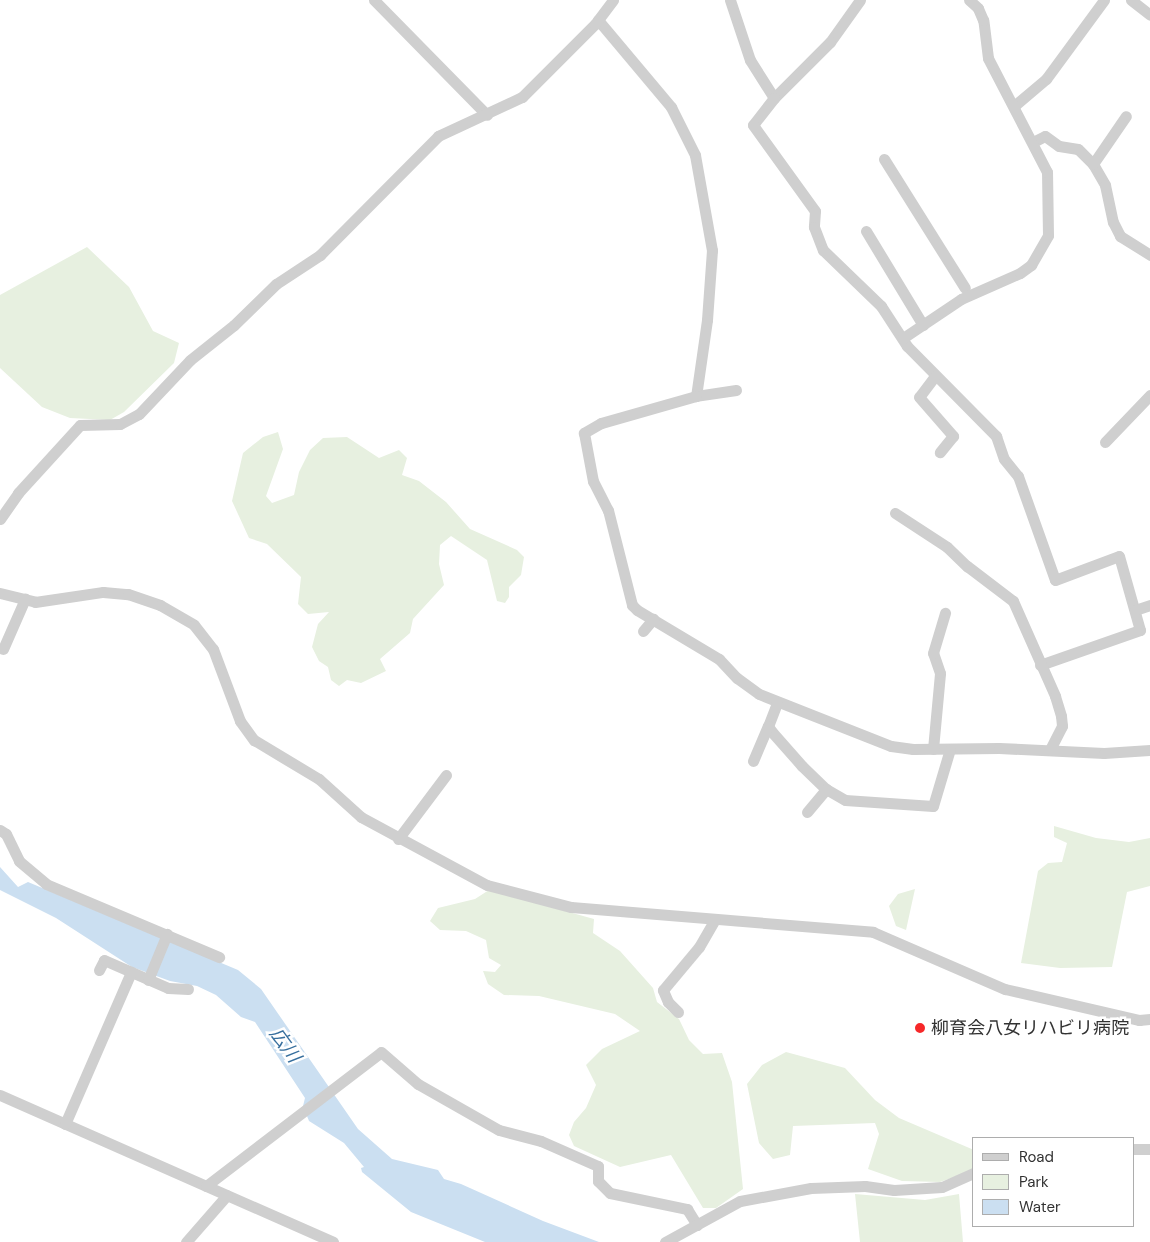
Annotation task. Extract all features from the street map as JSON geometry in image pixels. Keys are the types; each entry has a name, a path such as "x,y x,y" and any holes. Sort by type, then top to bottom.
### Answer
{"street":[{"path":"374,0 486,115"},
{"path":"0,519 18,492 80,425 120,424 139,414 190,360 234,326 276,284 320,255 438,136 522,97 598,20 613,0"},
{"path":"730,0 750,60 774,98"},
{"path":"860,0 830,42 774,98 753,125 815,211 814,226 823,250 882,306 903,338 935,376 996,436 1004,459 1018,476 1055,580 1119,556 1140,630 1040,665"},
{"path":"903,338 961,299 1020,273 1031,265 1048,235 1047,172 988,58 983,20 970,0"},
{"path":"1014,106 1046,79 1104,0"},
{"path":"1131,0 1150,15"},
{"path":"598,20 671,107 695,155 712,250 696,396"},
{"path":"1093,164 1126,116"},
{"path":"1033,142 1046,136 1059,146 1078,149 1093,164 1105,185 1112,222 1120,236 1150,255"},
{"path":"884,159 965,288"},
{"path":"866,231 923,325"},
{"path":"935,376 919,397 953,436 940,452"},
{"path":"736,390 696,396 601,423 584,433 593,481 608,510 632,605 719,659 737,678 777,703 891,746 933,749 1050,750 1104,753 1150,750"},
{"path":"1105,442 1150,395"},
{"path":"895,513 947,547 966,566 1013,601 1055,696 1062,726 1050,750"},
{"path":"0,593 35,602 103,592 128,594 160,605 194,625 213,649 240,721 254,740 318,779 361,817 398,839 487,885 571,907 872,932 1005,989 1139,1020 1150,1019"},
{"path":"2,649 25,599"},
{"path":"1135,610 1150,605"},
{"path":"933,749 940,674 933,653 945,613"},
{"path":"643,632 653,619"},
{"path":"752,761 777,703"},
{"path":"768,726 802,766 826,789 845,800 933,806 950,749"},
{"path":"398,839 446,775"},
{"path":"807,812 826,789"},
{"path":"0,830 19,861 46,884 219,957"},
{"path":"678,1012 668,1002 663,990 699,947 715,919"},
{"path":"148,980 167,934"},
{"path":"99,970 104,960 168,988 188,990"},
{"path":"65,1124 131,972"},
{"path":"206,1186 332,1092 381,1052 418,1084 499,1130 541,1141 598,1166 598,1181 610,1193 687,1209 697,1225"},
{"path":"0,1095 334,1242"},
{"path":"1135,1149 1150,1149"},
{"path":"665,1242 740,1201 802,1189 942,1187 972,1175"},
{"path":"186,1242 227,1195"}],"green space":[{"path":"87,247 129,287 153,331 179,343 174,363 124,412 110,420 70,418 42,407 0,368 0,295"},
{"path":"278,432 283,449 266,496 272,503 294,495 299,472 310,450 323,438 347,437 379,458 399,450 407,458 402,475 419,481 446,502 470,529 517,550 524,557 521,575 509,587 509,597 505,603 497,601 487,560 451,536 440,545 439,564 444,585 413,619 410,633 380,659 386,671 361,683 347,680 339,686 331,680 328,667 319,661 312,647 318,624 329,612 308,614 298,604 301,577 267,544 249,538 232,501 243,453 263,437"},
{"path":"1054,826 1096,838 1129,842 1150,838 1150,886 1127,892 1112,967 1060,968 1021,963 1038,871 1048,863 1062,862 1067,843 1054,837"},
{"path":"915,889 906,930 896,926 889,906 898,894"},
{"path":"489,890 594,919 593,933 620,951 653,988 657,1002 679,1019 689,1040 703,1054 722,1053 732,1082 743,1189 716,1208 703,1208 671,1155 620,1167 574,1146 569,1135 574,1122 586,1108 596,1085 586,1065 602,1049 640,1031 615,1014 539,996 504,995 488,984 483,971 495,972 501,965 489,958 486,940 466,931 440,930 430,921 438,908 475,899"},
{"path":"786,1052 845,1068 875,1100 899,1118 972,1149 972,1171 940,1182 902,1181 868,1169 879,1134 875,1123 793,1126 790,1155 773,1159 759,1143 747,1084 762,1065"},
{"path":"855,1194 925,1200 959,1194 963,1242 860,1242"}],"water":[{"name":"広川","path":"0,867 18,887 28,882 238,970 261,989 358,1129 392,1159 438,1170 444,1179 461,1184 543,1221 599,1242 485,1242 411,1212 362,1172 361,1168 364,1167 344,1143 309,1121 303,1106 305,1098 255,1022 241,1017 216,995 197,986 170,981 132,967 56,918 0,890"}],"place":[{"name":"柳育会八女リハビリ病院","path":"920,1028"}]}
